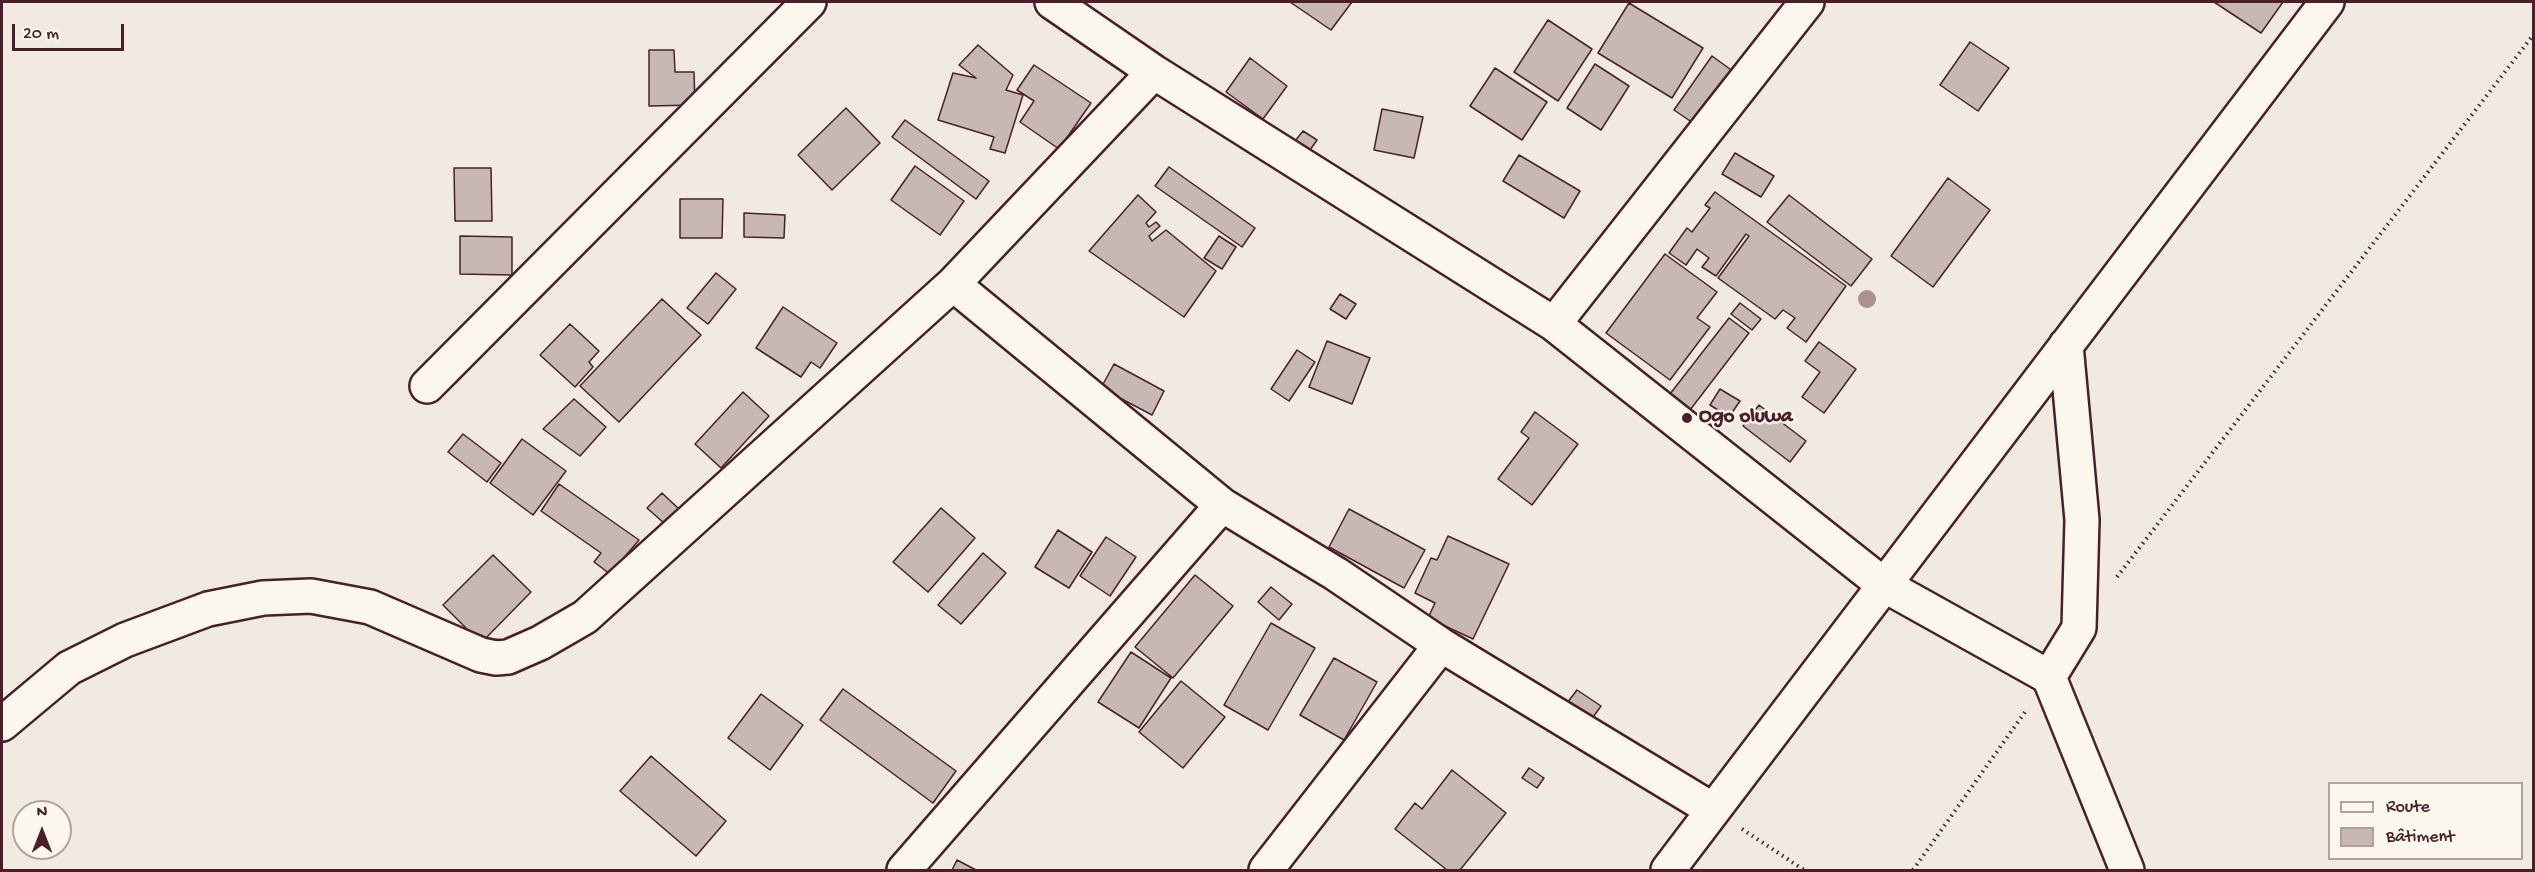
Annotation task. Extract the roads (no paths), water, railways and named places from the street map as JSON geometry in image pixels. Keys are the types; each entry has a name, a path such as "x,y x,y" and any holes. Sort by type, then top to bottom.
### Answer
{"street":[{"path":"427,386 809,2"},
{"path":"1052,2 1154,72 1554,324 1884,585 2049,677 2127,870"},
{"path":"1554,324 1807,2"},
{"path":"1668,870 2327,2"},
{"path":"2,724 69,668 125,640 208,609 263,598 311,596 370,607 448,643 496,658 508,657 540,644 585,617 952,284 1154,72"},
{"path":"952,284 1222,506 1336,574 1441,645 1713,810"},
{"path":"2049,677 2079,628 2082,520 2066,345"},
{"path":"904,870 1222,506"},
{"path":"1266,870 1441,645"}],"place":[{"name":"Ogo oluwa","path":"1687,418"}]}
